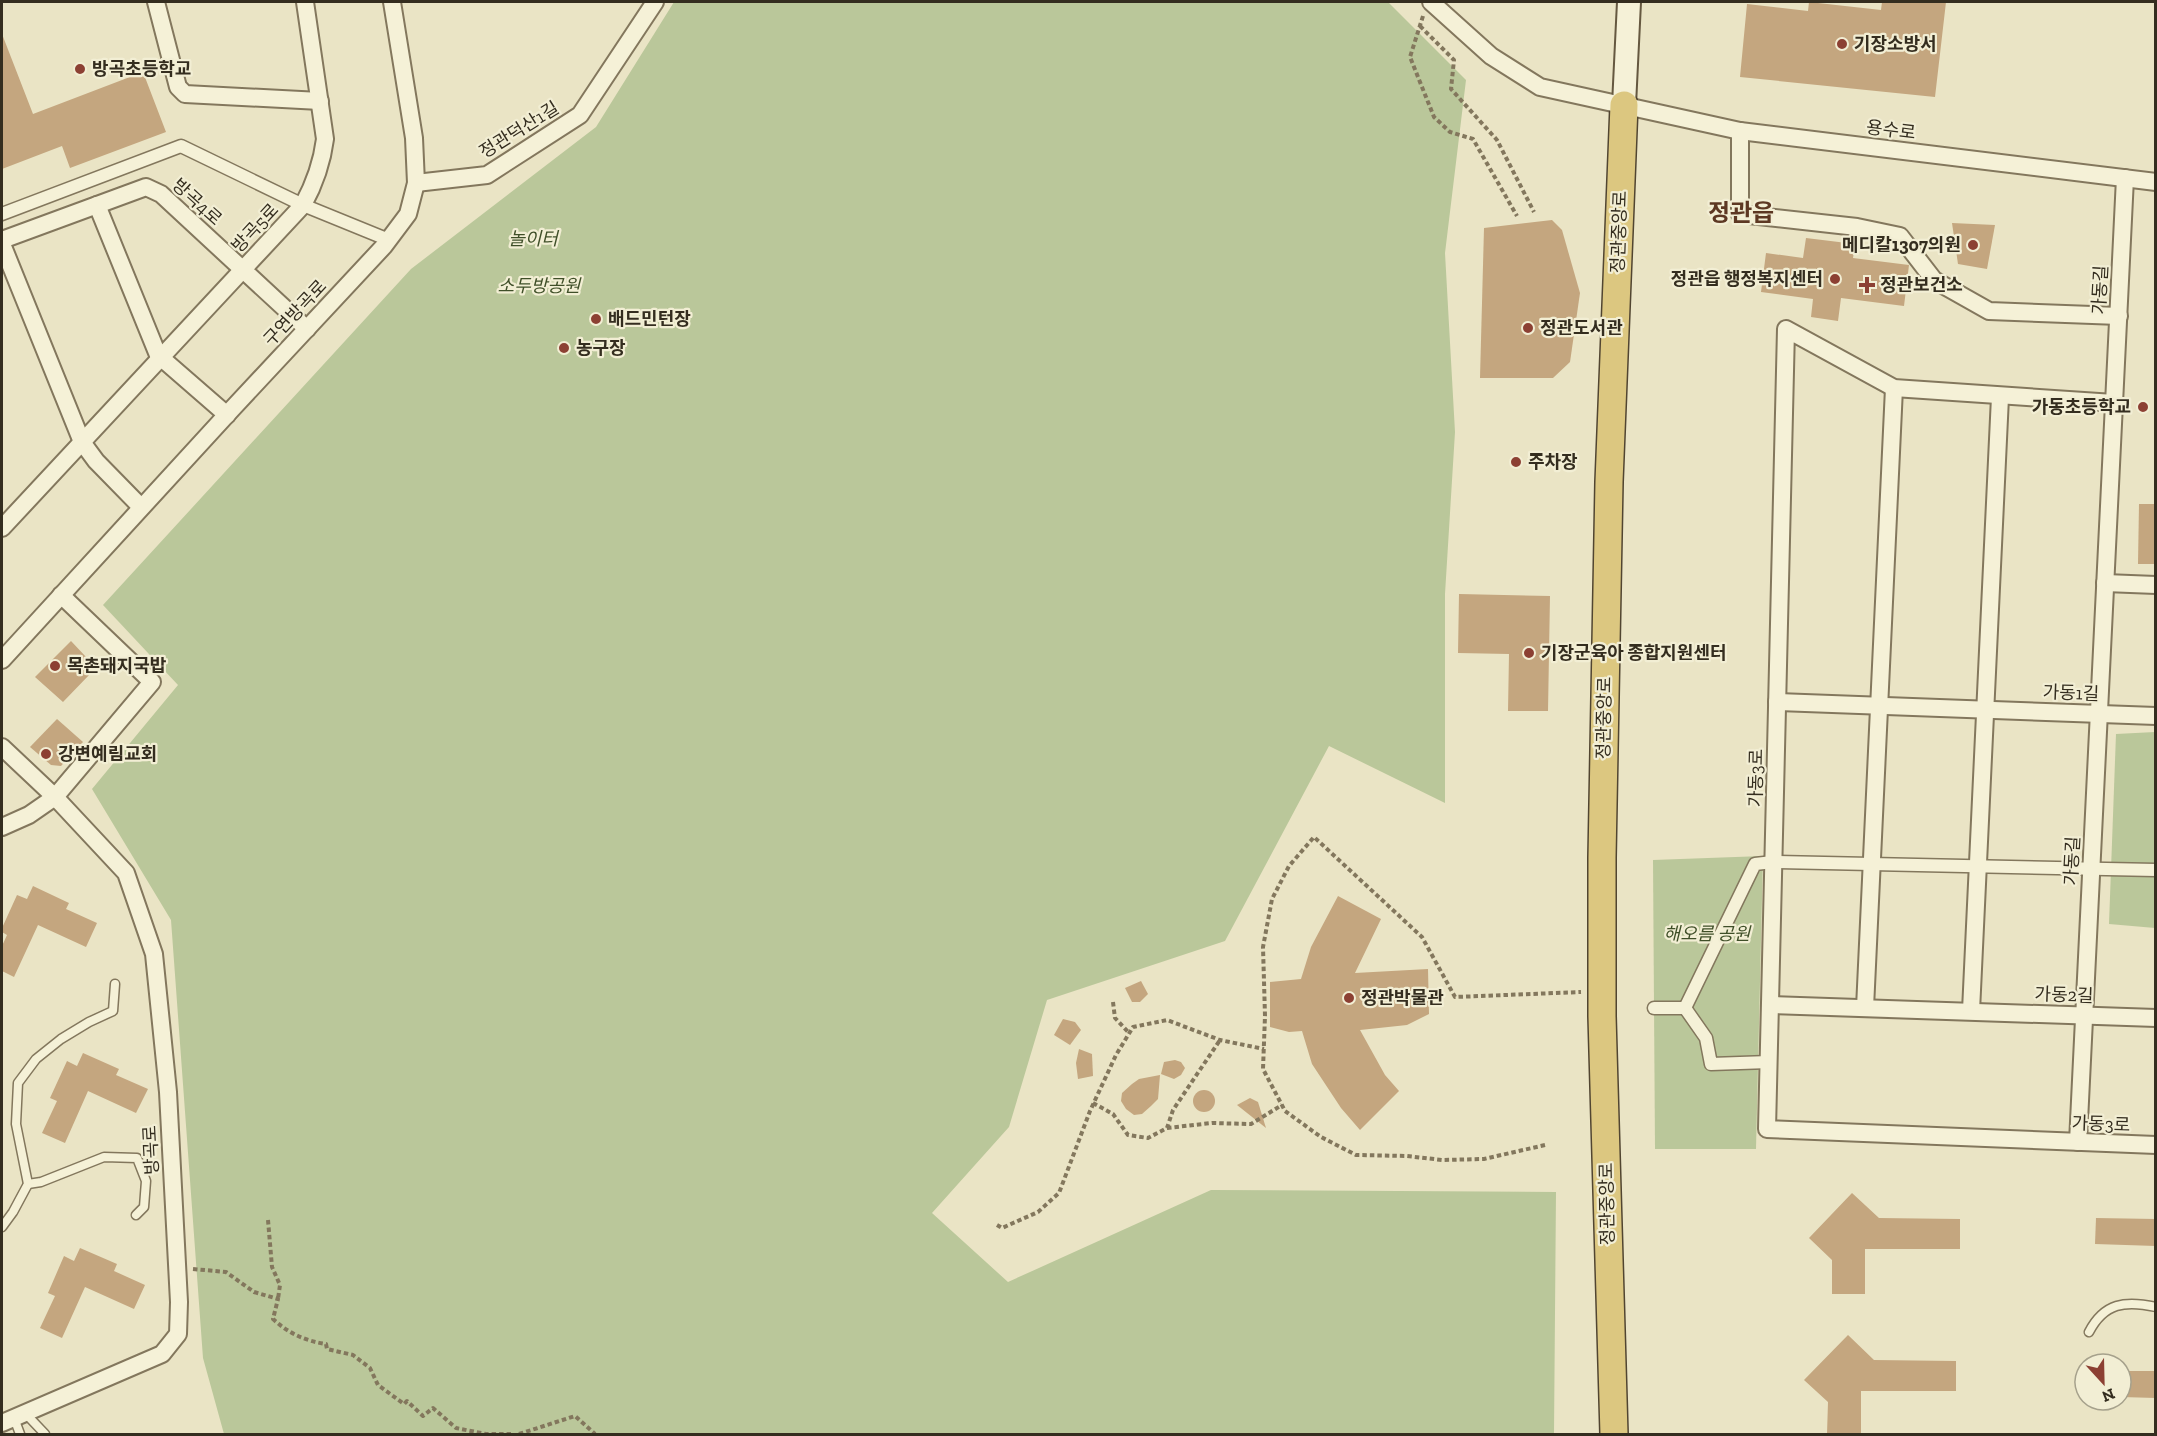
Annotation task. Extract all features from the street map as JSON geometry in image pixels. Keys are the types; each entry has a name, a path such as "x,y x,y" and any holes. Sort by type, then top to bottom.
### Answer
{"highway":[{"name":"정관중앙로","path":"1614,1434 1602,858 1609,505 1624,105"}],"main road":[{"name":"정관중앙로","path":"1624,105 1629,2"}],"street":[{"path":"157,2 178,87 185,94 320,101"},
{"name":"방곡5로","path":"2,528 303,205 314,185 326,139 305,2"},
{"name":"구연방곡로","path":"2,660 389,240 408,214 416,183 414,138 392,2"},
{"name":"정관덕산1길","path":"416,183 487,175 580,115 655,2"},
{"name":"용수로","path":"1428,6 1491,56 1540,87 1740,131 2156,182"},
{"path":"1740,131 1740,213 1857,227 1900,236 1934,280 1989,311 2119,316"},
{"path":"2,214 181,146 303,205 389,240"},
{"name":"가동길","path":"2078,1142 2125,178"},
{"name":"방곡4로","path":"2,242 146,187 161,194 307,329"},
{"path":"97,205 158,354 227,415"},
{"path":"2,242 82,442 96,461 141,507"},
{"name":"가동3로","path":"1894,388 1786,329 1767,1129 2156,1145"},
{"path":"1865,1008 1894,388 2114,403"},
{"path":"1971,1011 2000,397"},
{"path":"2105,583 2156,585"},
{"path":"2,827 29,815 55,796 153,682 61,595"},
{"name":"가동1길","path":"1777,702 2156,716"},
{"name":"방곡로","path":"2,747 55,796 126,873 154,954 168,1092 177,1267 178,1335 162,1354 14,1418"},
{"path":"1685,1008 1755,864 1773,862 2156,870"},
{"name":"가동2길","path":"1770,1005 2156,1018"},
{"path":"1654,1008 1685,1008"},
{"path":"1685,1008 1706,1038 1711,1064 1769,1062"}],"lane":[{"path":"2,1227 28,1184 16,1124 18,1083 36,1059 62,1039 89,1022 113,1011 115,984"},
{"path":"28,1184 41,1182 104,1157 137,1158 146,1180 144,1207 136,1215"},
{"path":"2089,1332 2097,1317 2114,1306 2142,1304 2156,1307"},
{"path":"14,1418 20,1434"},
{"path":"14,1418 45,1434"}],"path":[{"path":"1428,6 1410,57 1434,117 1450,132 1473,139 1517,216"},
{"path":"1420,26 1454,60 1451,89 1497,140 1534,212"},
{"path":"1545,1145 1484,1159 1442,1160 1407,1156 1356,1155 1321,1137 1285,1111 1263,1070 1265,1016 1263,946 1272,899 1289,866 1314,837 1422,937 1455,997 1603,991"},
{"path":"1113,1002 1115,1018 1129,1033"},
{"path":"997,1225 1002,1228 1038,1212 1059,1193 1093,1103 1116,1055 1133,1027 1167,1020 1220,1040 1264,1049"},
{"path":"1167,1128 1173,1110 1220,1040"},
{"path":"1093,1103 1113,1114 1128,1136 1148,1138 1167,1128 1212,1123 1251,1124 1282,1105"},
{"path":"268,1220 272,1267 280,1285 273,1319 284,1330 311,1342 326,1344 327,1349 353,1355 370,1368 378,1385 404,1404 407,1401 423,1416 433,1408 456,1428 486,1434 511,1434"},
{"path":"177,1267 226,1272 254,1292 278,1299"},
{"path":"519,1434 575,1416 595,1434"}],"green space":[{"path":"674,2 1388,2 1466,80 1445,253 1455,432 1445,594 1445,803 1329,746 1225,941 1047,1000 1009,1127 932,1213 1008,1282 1211,1190 1556,1192 1554,1434 224,1434 203,1358 171,920 92,789 178,685 103,605 411,269 596,127"},
{"path":"2155,732 2155,928 2109,924 2116,734"},
{"name":"해오름 공원","path":"1763,856 1756,1149 1655,1149 1653,860"}],"building":[{"name":"기장소방서","path":"1809,2 1881,10 1882,2 1946,2 1935,97 1740,77 1747,4 1808,11"},
{"path":"2,34 33,114 143,72 166,132 70,168 62,146 2,169"},
{"name":"정관도서관","path":"1552,220 1562,230 1580,293 1570,362 1553,378 1480,378 1484,228"},
{"name":"메디칼1307의원","path":"1952,223 1995,225 1987,269 1958,264"},
{"name":"정관읍 행정복지센터","path":"1806,238 1855,244 1853,258 1909,265 1904,306 1841,298 1838,321 1811,317 1813,299 1761,292 1766,253 1803,258"},
{"path":"2139,504 2156,504 2156,564 2138,564"},
{"name":"기장군육아 종합지원센터","path":"1459,594 1550,596 1548,711 1508,711 1509,654 1458,653"},
{"path":"71,641 87,658 81,664 91,673 63,702 35,677"},
{"path":"57,719 83,742 61,766 51,765 30,747"},
{"path":"33,886 69,903 66,909 97,923 86,947 38,925 14,977 2,971 2,946 7,935 2,932 2,928 17,895 27,899"},
{"name":"정관박물관","path":"1338,896 1381,919 1355,973 1428,969 1429,1014 1407,1025 1360,1030 1385,1075 1399,1091 1360,1130 1341,1108 1312,1064 1302,1031 1289,1032 1270,1027 1270,982 1301,979 1311,947"},
{"path":"1141,981 1148,994 1140,1002 1132,1002 1125,988"},
{"path":"1063,1019 1075,1022 1081,1030 1070,1045 1054,1035"},
{"path":"1079,1049 1092,1054 1093,1076 1078,1079 1076,1063"},
{"path":"83,1053 119,1069 116,1075 148,1089 136,1113 88,1091 65,1143 42,1133 57,1101 50,1098 67,1061 77,1066"},
{"path":"1175,1060 1181,1062 1185,1068 1181,1075 1174,1079 1161,1074 1164,1062"},
{"path":"1160,1075 1158,1099 1151,1106 1142,1114 1134,1115 1126,1109 1121,1101 1122,1093 1139,1079"},
{"path":"1204,1090 1212,1093 1215,1101 1212,1109 1204,1112 1196,1109 1193,1101 1196,1093"},
{"path":"1250,1098 1258,1102 1266,1128 1237,1105"},
{"path":"1852,1193 1879,1218 1960,1219 1960,1249 1865,1249 1865,1294 1832,1294 1832,1260 1809,1238"},
{"path":"2096,1218 2156,1219 2156,1246 2095,1244"},
{"path":"80,1248 117,1264 114,1271 145,1285 134,1309 85,1287 62,1338 40,1328 55,1296 48,1293 64,1256 74,1261"},
{"path":"1848,1335 1874,1360 1956,1361 1956,1391 1861,1391 1861,1434 1827,1434 1828,1402 1804,1380"},
{"path":"2133,1371 2156,1371 2156,1398 2133,1397"}],"place":[{"name":"기장소방서","path":"1842,44"},
{"name":"방곡초등학교","path":"80,69"},
{"name":"메디칼1307의원","path":"1973,245"},
{"name":"정관읍 행정복지센터","path":"1835,279"},
{"name":"정관보건소","path":"1867,285"},
{"name":"배드민턴장","path":"596,319"},
{"name":"정관도서관","path":"1528,328"},
{"name":"농구장","path":"564,348"},
{"name":"가동초등학교","path":"2143,407"},
{"name":"주차장","path":"1516,462"},
{"name":"기장군육아 종합지원센터","path":"1529,653"},
{"name":"목촌돼지국밥","path":"55,666"},
{"name":"강변예림교회","path":"46,754"},
{"name":"정관박물관","path":"1349,998"}],"district":[{"name":"정관읍","path":"1741,212"}],"park label":[{"name":"놀이터","path":"533,239"},
{"name":"소두방공원","path":"539,286"}]}
